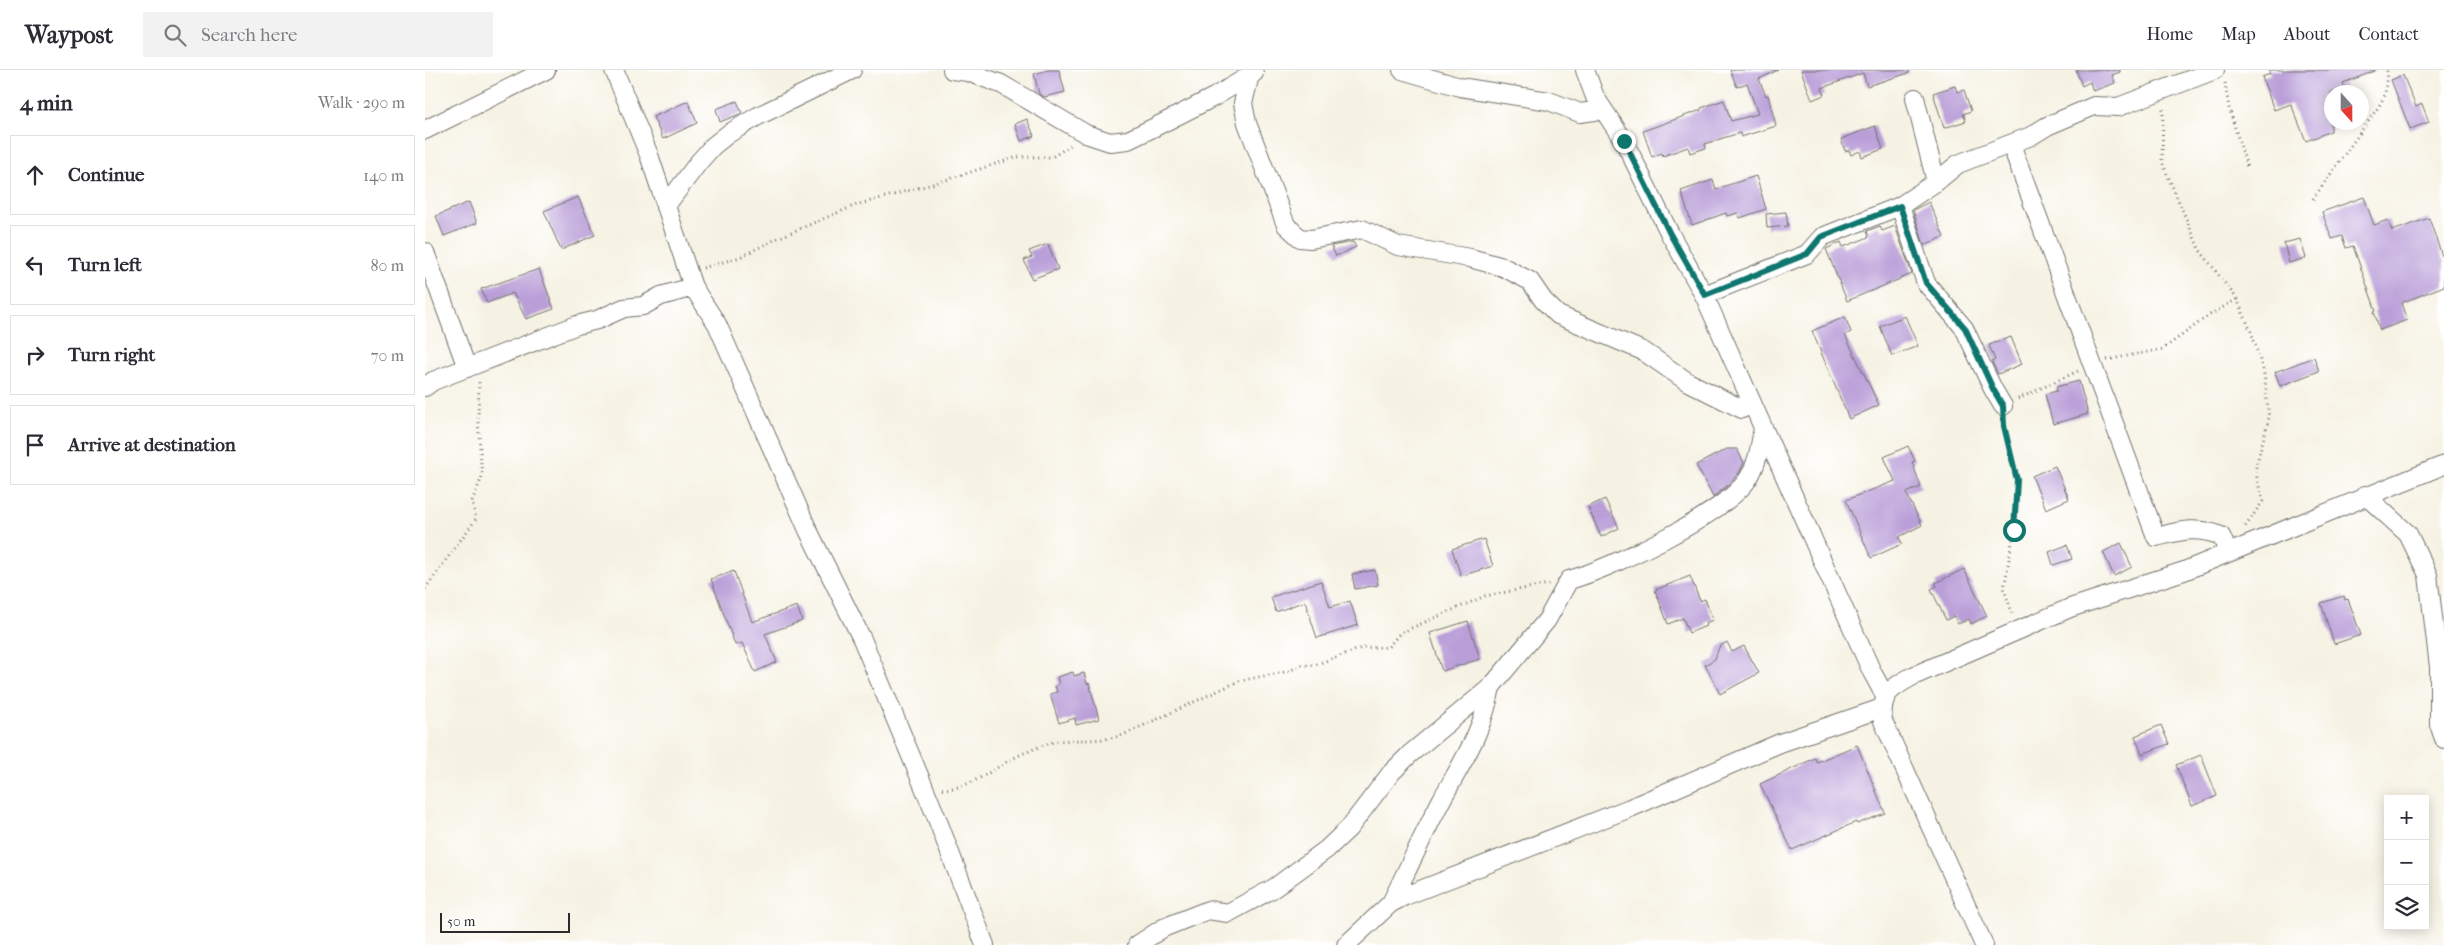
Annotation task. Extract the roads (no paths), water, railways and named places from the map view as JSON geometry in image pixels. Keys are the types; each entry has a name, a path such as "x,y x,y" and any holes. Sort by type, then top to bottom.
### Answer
{"street":[{"path":"425,130 546,70"},
{"path":"614,70 649,155 690,280 721,332 808,530 862,639 924,788 985,945"},
{"path":"665,207 698,163 713,146 728,134 758,116 852,70"},
{"path":"952,70 968,72 1001,84 1085,134 1110,142 1128,140 1214,97 1254,72"},
{"path":"1402,70 1459,86 1549,101 1580,113 1602,110"},
{"path":"1585,70 1602,110 1629,150 1670,234 1705,295 1872,672 1883,702 1883,721 1984,945"},
{"path":"1254,72 1243,103 1247,123 1287,225 1294,234 1300,238 1311,239 1362,229 1398,246 1470,258 1503,266 1530,281 1543,300 1558,315 1643,351 1704,391 1742,408"},
{"path":"1705,295 1807,254 1821,237 1900,206 1936,182 1958,164 2011,144 2094,106 2118,107 2220,74"},
{"path":"1915,98 1936,182"},
{"path":"2011,144 2094,364 2156,537 2184,530 2204,529 2221,536 2228,552"},
{"path":"1900,206 1926,283 1965,328 1993,389 2003,406"},
{"path":"425,252 474,366"},
{"path":"425,387 433,381 577,325 597,320 624,308 643,306 690,280"},
{"path":"1137,945 1163,928 1207,910 1228,913 1274,888 1308,864 1349,828 1391,773 1410,754 1491,687 1547,620 1569,580 1601,568 1672,535 1740,489 1749,478 1758,456 1763,428"},
{"path":"1346,945 1391,904 1431,885 1630,808 1780,742 1883,702 1896,685 1913,676 2093,599 2184,570 2365,495 2444,465"},
{"path":"2365,495 2408,534 2428,575 2439,667 2439,724 2444,739"},
{"path":"1391,904 1441,801 1470,750 1486,715 1491,687"}]}
